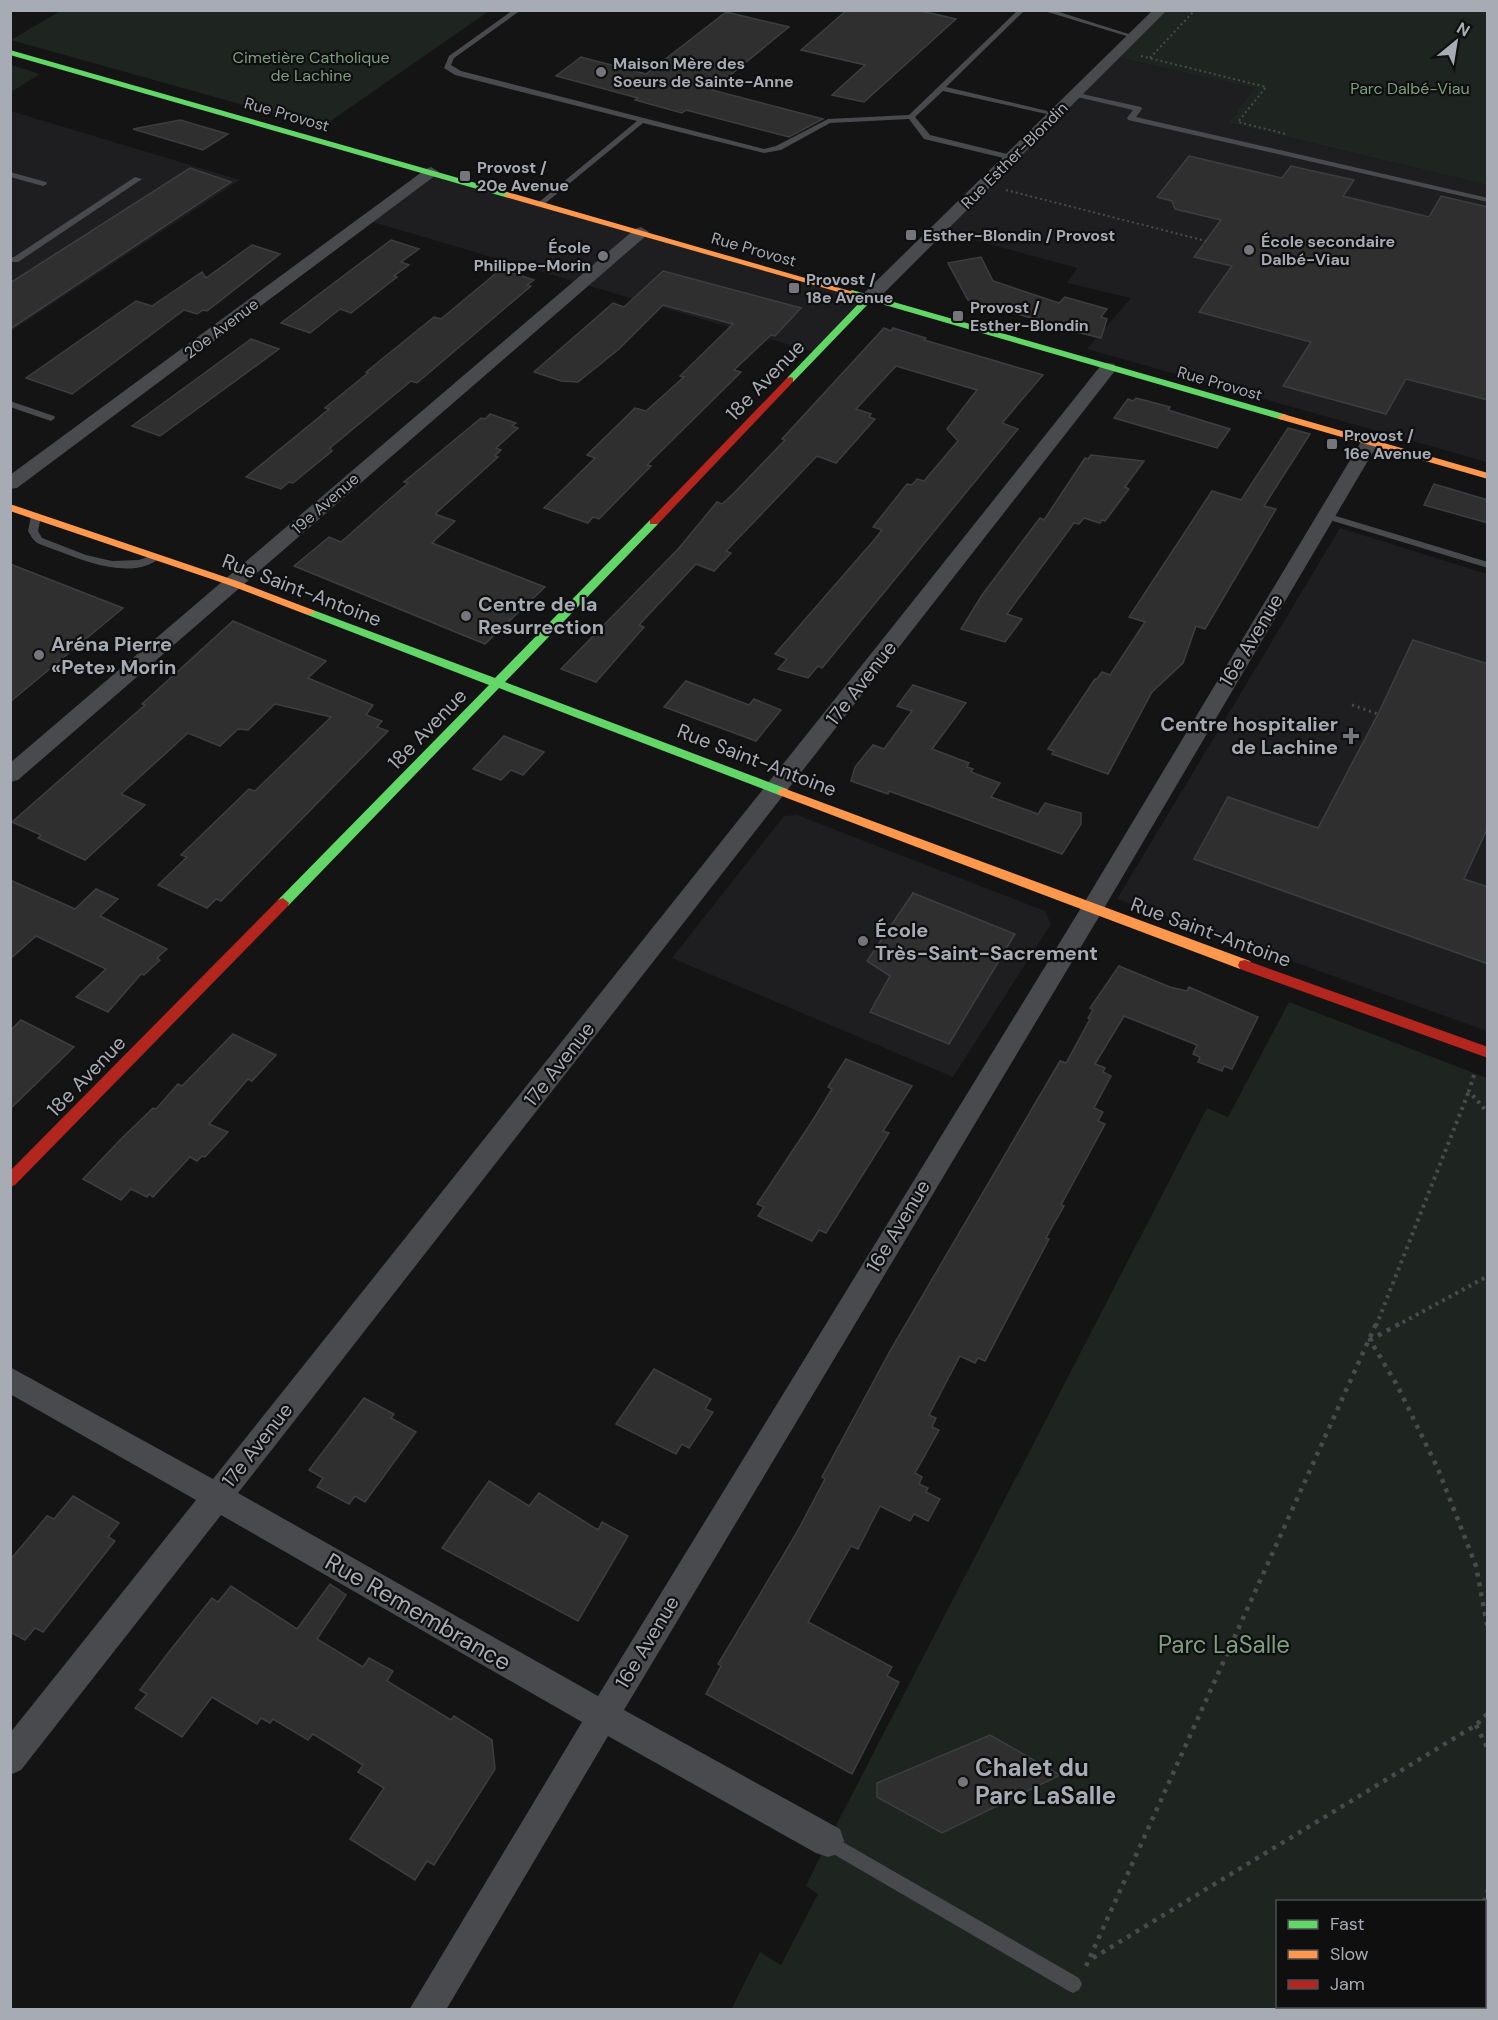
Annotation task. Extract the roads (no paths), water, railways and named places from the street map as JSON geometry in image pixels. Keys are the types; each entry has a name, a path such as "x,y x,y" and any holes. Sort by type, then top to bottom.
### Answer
{"street":[{"name":"Rue Esther-Blondin","path":"867,300 1161,10"},
{"name":"Rue Provost","path":"10,52 641,232 867,300 1488,476"},
{"name":"20e Avenue","path":"10,484 431,172"},
{"name":"19e Avenue","path":"10,775 641,232"},
{"name":"18e Avenue","path":"10,1181 497,685 867,300"},
{"name":"17e Avenue","path":"10,1759 778,789 1108,368"},
{"name":"16e Avenue","path":"426,2010 1092,909 1370,442"},
{"name":"Rue Saint-Antoine","path":"10,507 233,583 1092,909 1488,1053"},
{"name":"Rue Remembrance","path":"10,1379 602,1716 828,1841"}],"lane":[{"path":"518,10 451,57 447,66 458,73 764,151 778,148 828,121 911,117 1022,10"},
{"path":"1044,10 1135,37"},
{"path":"941,88 1056,114"},
{"path":"1076,94 1138,110 1131,118 1488,200"},
{"path":"911,117 927,137 1012,158"},
{"path":"542,204 642,120"},
{"path":"10,174 43,184"},
{"path":"10,259 15,260 138,179"},
{"path":"10,404 51,418"},
{"path":"36,516 33,531 39,540 115,567 130,567 156,557"},
{"path":"1326,516 1488,566"},
{"path":"828,1841 1073,1984"}],"place":[{"name":"Maison Mère des Soeurs de Sainte-Anne","path":"601,72"},
{"name":"Provost / 20e Avenue","path":"465,176"},
{"name":"Esther-Blondin / Provost","path":"911,235"},
{"name":"École secondaire Dalbé-Viau","path":"1249,250"},
{"name":"École Philippe-Morin","path":"603,256"},
{"name":"Provost / 18e Avenue","path":"794,288"},
{"name":"Provost / Esther-Blondin","path":"958,316"},
{"name":"Provost / 16e Avenue","path":"1332,444"},
{"name":"Centre de la Resurrection","path":"466,616"},
{"name":"Aréna Pierre «Pete» Morin","path":"39,655"},
{"name":"Centre hospitalier de Lachine","path":"1351,736"},
{"name":"École Très-Saint-Sacrement","path":"863,941"},
{"name":"Chalet du Parc LaSalle","path":"963,1782"}],"park label":[{"name":"Cimetière Catholique de Lachine","path":"311,66"},
{"name":"Parc Dalbé-Viau","path":"1410,88"},
{"name":"Parc LaSalle","path":"1224,1645"}]}
